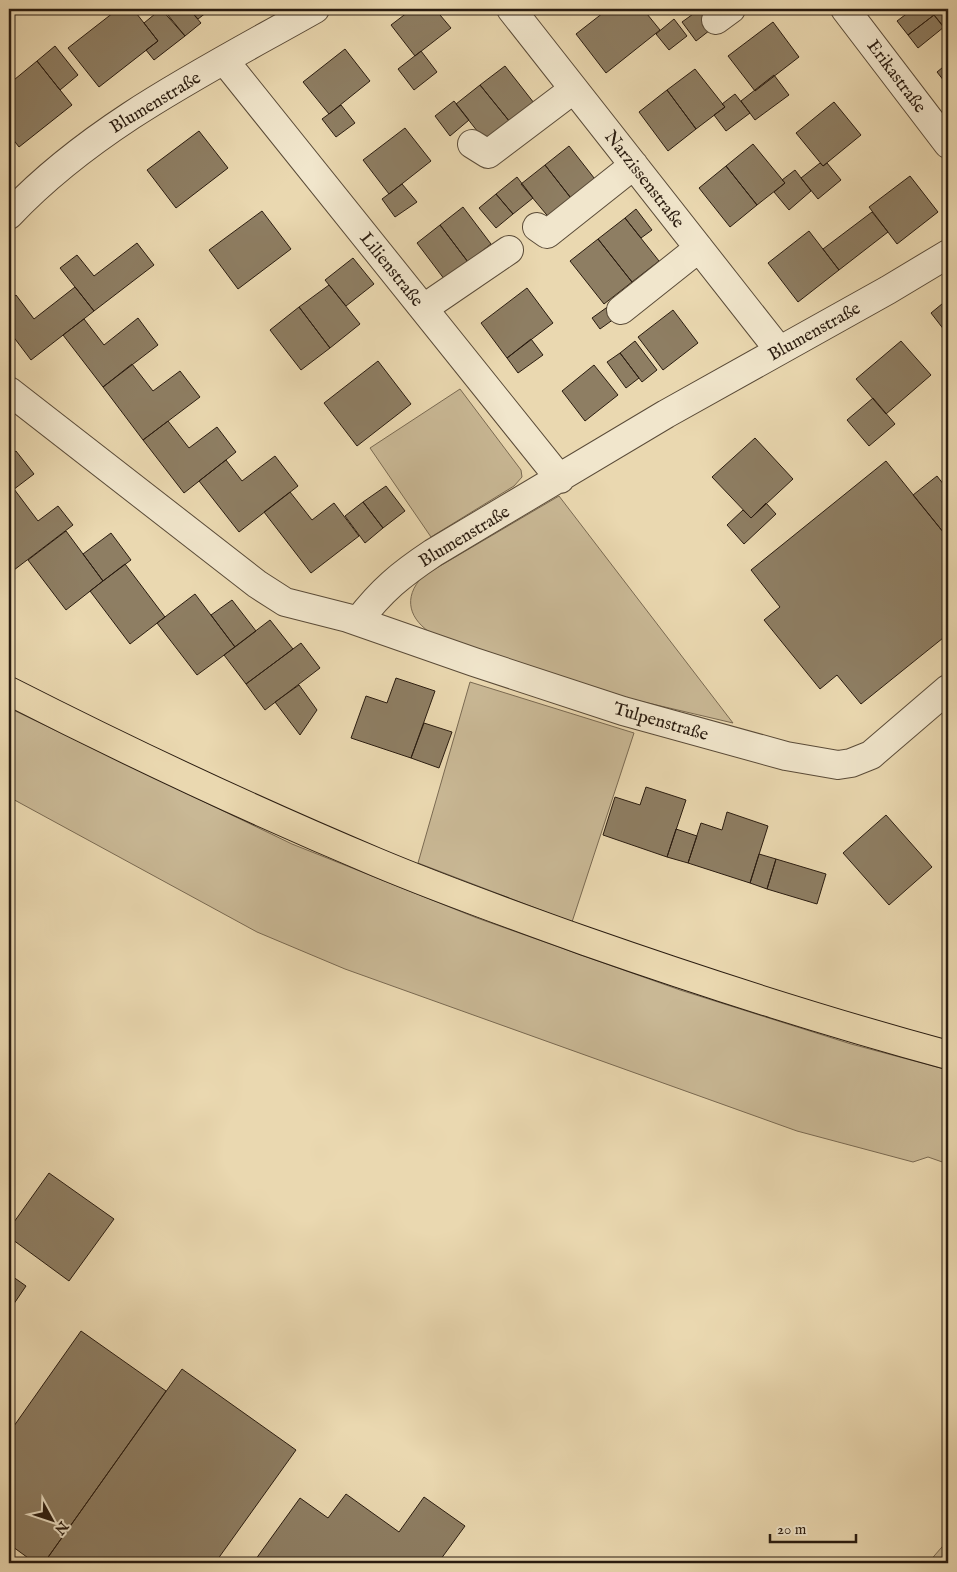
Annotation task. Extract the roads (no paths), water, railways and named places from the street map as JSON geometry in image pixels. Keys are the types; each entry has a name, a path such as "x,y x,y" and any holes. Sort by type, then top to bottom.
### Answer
{"main road":[{"path":"9,691 227,796 378,863 459,895 653,965 852,1029 948,1055"}],"street":[{"name":"Blumenstraße","path":"9,215 28,194 108,130 224,60 315,9"},
{"name":"Narzissenstraße","path":"511,9 778,350"},
{"name":"Erikastraße","path":"845,9 948,144"},
{"name":"Lilienstraße","path":"224,60 560,479"},
{"path":"472,144 488,154 574,89"},
{"path":"537,227 547,234 634,165"},
{"path":"621,310 699,248"},
{"path":"424,308 509,250"},
{"name":"Blumenstraße","path":"358,621 381,592 401,574 666,414 888,290 948,254"},
{"path":"9,392 257,584 285,602 358,621"},
{"name":"Tulpenstraße","path":"358,621 474,662 623,711 786,756 838,765 851,763 871,755 948,688"}]}
